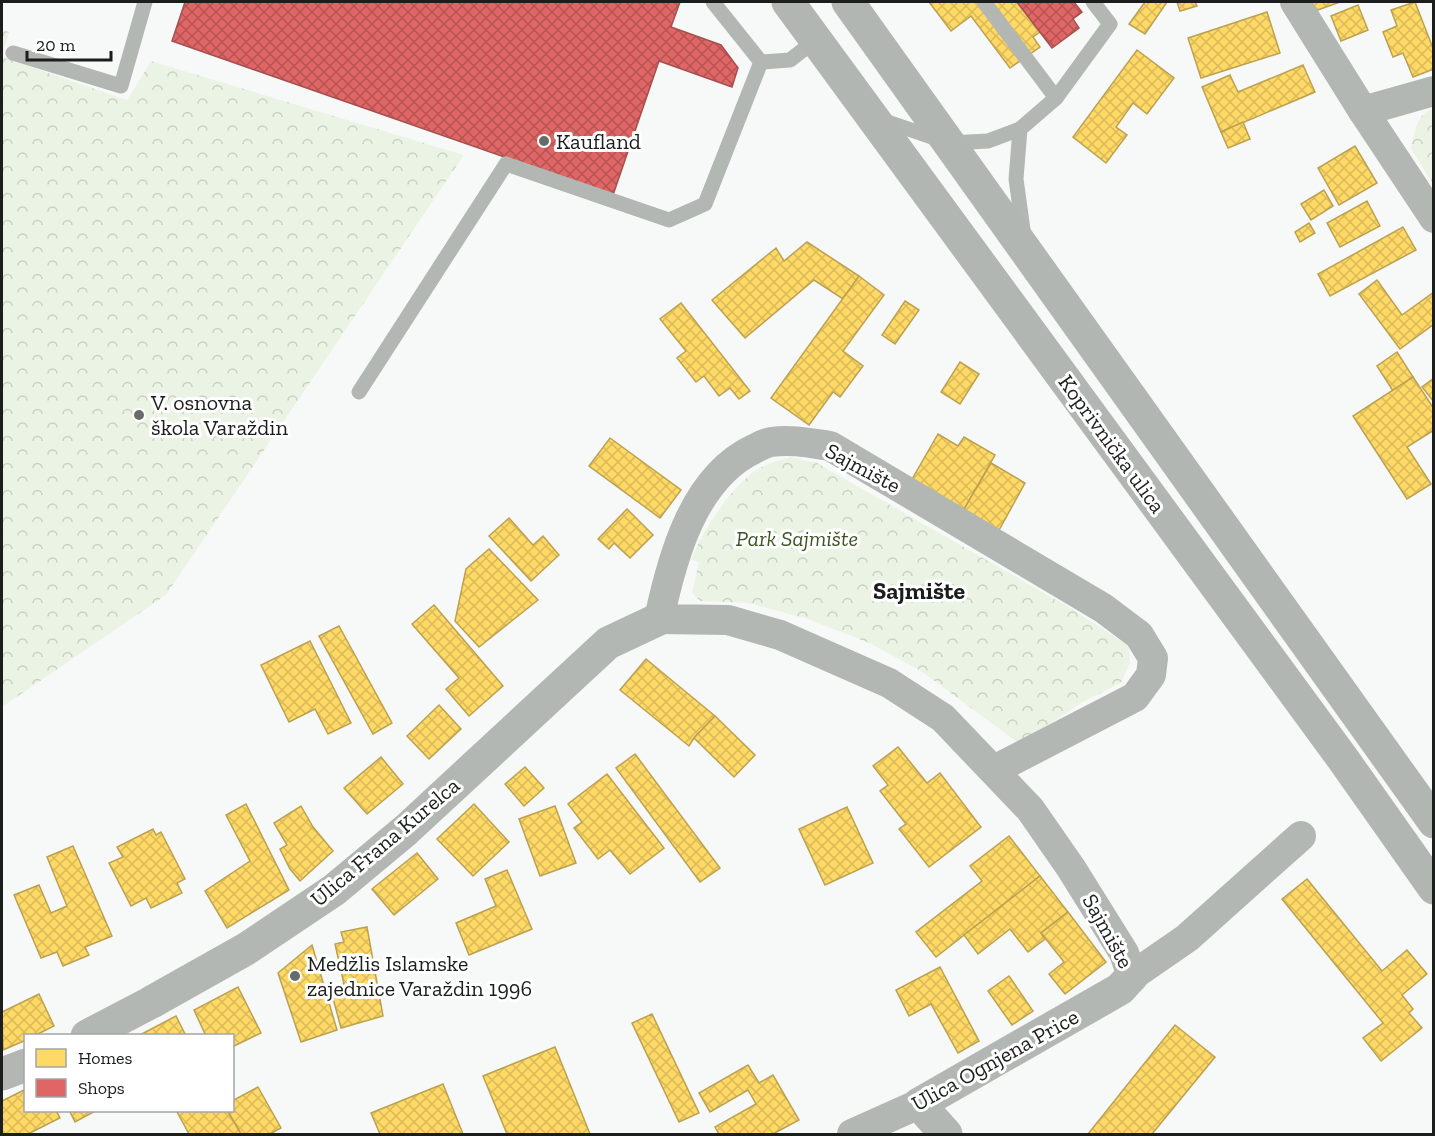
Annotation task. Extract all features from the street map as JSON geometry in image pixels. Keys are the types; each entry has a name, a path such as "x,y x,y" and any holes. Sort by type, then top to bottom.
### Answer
{"main road":[{"name":"Koprivnička ulica","path":"789,2 1343,759 1434,888"},
{"name":"Koprivnička ulica","path":"848,2 1434,822"}],"street":[{"path":"1295,2 1363,111 1434,218"},
{"path":"1363,111 1434,91"},
{"name":"Sajmište","path":"994,770 1135,697 1151,675 1153,658 1139,635 1103,608 830,446 796,440 769,442 740,456 713,482 693,514 677,551 659,619 728,620 780,635 889,683 943,718 1030,808 1124,952 1132,976 1187,938 1301,836"},
{"name":"Ulica Frana Kurelca","path":"89,1034 246,949 334,890 406,830 608,643 659,619"},
{"name":"Ulica Ognjena Price","path":"852,1134 919,1104 1120,988 1132,976"},
{"path":"2,1074 24,1066"},
{"path":"919,1104 946,1134"}],"lane":[{"path":"13,53 121,86 144,2"},
{"path":"713,2 760,62"},
{"path":"984,2 1056,98"},
{"path":"873,118 949,143 988,141 1020,129 1056,98 1110,24 1093,2"},
{"path":"760,62 790,60 816,40"},
{"path":"359,392 506,164 669,220 705,204 760,62"},
{"path":"1020,129 1016,179 1026,252"}],"green space":[{"path":"2,30 9,32 2,57"},
{"name":"V. osnovna škola Varaždin","path":"2,57 127,100 151,61 464,155 166,595 2,707"},
{"path":"1434,109 1433,184 1411,149 1419,120 1427,111"},
{"name":"Park Sajmište","path":"791,457 817,463 1072,609 1129,646 1130,663 1121,683 1081,703 1050,724 1017,742 921,671 869,643 808,619 748,603 700,601 692,593 699,562 691,560 711,522 729,496 750,475 764,466"}],"building: Homes":[{"path":"929,2 1017,2 1040,32 1033,37 1040,47 1010,68 971,16 951,31"},
{"path":"1145,2 1167,2 1145,34 1129,24"},
{"path":"1177,2 1195,2 1197,6 1180,11"},
{"path":"1312,2 1340,2 1315,11"},
{"path":"1415,2 1434,51 1434,69 1413,77 1403,53 1393,57 1383,32 1397,26 1391,10"},
{"path":"1358,5 1368,30 1341,41 1331,16"},
{"path":"1267,12 1280,53 1201,78 1188,38"},
{"path":"1137,50 1174,78 1147,114 1133,103 1116,127 1127,135 1106,163 1073,137"},
{"path":"1303,65 1315,92 1221,132 1202,87 1230,75 1238,92"},
{"path":"1243,122 1250,139 1228,148 1221,132"},
{"path":"1355,146 1377,183 1339,205 1318,168"},
{"path":"1324,190 1333,206 1311,220 1301,204"},
{"path":"1367,201 1380,226 1340,247 1327,223"},
{"path":"1309,223 1315,233 1300,242 1295,232"},
{"path":"1403,227 1416,250 1330,296 1318,274"},
{"path":"807,242 859,276 843,299 814,280 745,338 712,300 776,248 784,261"},
{"path":"859,276 884,295 843,351 863,366 840,397 833,392 809,425 771,398"},
{"path":"1377,280 1402,315 1434,292 1434,324 1400,349 1359,294"},
{"path":"905,301 919,310 895,344 882,335"},
{"path":"681,303 750,391 739,399 730,388 719,396 704,376 696,382 677,358 686,351 660,319"},
{"path":"1397,352 1413,377 1393,391 1377,366"},
{"path":"960,362 979,374 960,404 941,392"},
{"path":"1413,377 1434,409 1434,430 1407,447 1431,484 1407,499 1353,416"},
{"path":"1434,378 1434,402 1422,387"},
{"path":"938,434 958,446 964,437 995,455 963,511 911,481"},
{"path":"610,438 681,490 660,518 589,466"},
{"path":"991,463 1025,483 998,532 963,511"},
{"path":"627,509 653,535 630,558 614,543 609,549 598,539"},
{"path":"509,518 533,545 543,536 559,555 531,581 489,536"},
{"path":"489,549 538,600 479,647 455,621 466,569"},
{"path":"434,605 503,686 469,716 446,689 459,678 412,624"},
{"path":"339,626 392,723 373,734 319,636"},
{"path":"310,641 351,723 328,734 315,709 289,722 261,665"},
{"path":"646,659 715,716 689,746 620,690"},
{"path":"439,705 461,729 429,759 407,736"},
{"path":"715,716 755,755 734,777 694,738"},
{"path":"898,747 927,783 940,773 981,827 929,867 899,829 906,824 880,791 888,785 873,766"},
{"path":"635,754 720,868 700,882 616,768"},
{"path":"381,757 403,784 367,814 344,788"},
{"path":"525,767 544,788 524,806 505,784"},
{"path":"607,774 664,848 630,874 610,850 598,859 574,828 582,822 568,804"},
{"path":"246,804 289,890 227,928 205,891 250,861 226,815"},
{"path":"474,804 509,842 473,876 437,839"},
{"path":"301,806 313,827 333,851 300,881 290,869 280,849 287,845 274,823"},
{"path":"555,806 576,863 540,876 519,819"},
{"path":"847,807 873,863 825,885 799,829"},
{"path":"153,829 156,835 161,832 185,879 177,883 182,893 151,908 146,898 131,906 109,863 123,857 117,847"},
{"path":"1009,836 1040,876 936,957 916,932 982,881 970,866"},
{"path":"73,846 112,936 85,947 89,955 63,966 57,952 41,958 14,895 39,885 51,913 67,906 47,857"},
{"path":"417,853 438,879 394,915 372,889"},
{"path":"507,870 532,929 469,955 456,923 496,906 485,879"},
{"path":"1040,876 1068,912 1041,933 1045,939 1028,952 1010,929 978,954 964,935"},
{"path":"1307,879 1382,971 1407,950 1427,974 1402,995 1413,1009 1409,1013 1422,1028 1381,1061 1363,1038 1383,1023 1282,899"},
{"path":"1068,912 1106,962 1065,994 1049,974 1064,962 1041,933"},
{"path":"367,927 383,1016 341,1028 330,987 344,984 335,944 344,942 341,932"},
{"path":"312,945 337,1030 301,1042 278,973"},
{"path":"940,967 979,1041 958,1053 931,1004 909,1016 896,990"},
{"path":"1009,976 1033,1011 1012,1025 988,991"},
{"path":"238,987 261,1033 234,1046 234,1034 205,1034 194,1010"},
{"path":"39,994 54,1026 38,1034 24,1034 24,1041 3,1050 2,1012"},
{"path":"652,1014 699,1113 679,1122 632,1023"},
{"path":"176,1016 185,1034 142,1034"},
{"path":"1175,1025 1215,1057 1152,1134 1088,1134"},
{"path":"555,1047 590,1134 507,1134 483,1076"},
{"path":"748,1065 759,1083 773,1075 799,1120 773,1134 719,1134 715,1127 756,1104 748,1090 710,1112 699,1093"},
{"path":"443,1084 463,1134 380,1134 371,1113"},
{"path":"258,1087 281,1128 270,1134 241,1134 228,1112 234,1112 234,1100"},
{"path":"24,1090 24,1112 57,1112 60,1118 28,1134 2,1134 2,1101"},
{"path":"70,1112 93,1112 75,1122"},
{"path":"177,1112 228,1112 241,1134 189,1134"}],"building: Shops":[{"name":"Kaufland","path":"185,2 680,2 671,27 721,45 738,68 732,87 659,61 613,195 172,41"},
{"path":"1017,2 1074,2 1082,12 1073,19 1079,28 1052,48"}],"place":[{"name":"Kaufland","path":"544,141"},
{"name":"V. osnovna škola Varaždin","path":"139,415"},
{"name":"Medžlis Islamske zajednice Varaždin 1996","path":"295,976"}],"district":[{"name":"Sajmište","path":"919,590"}]}
